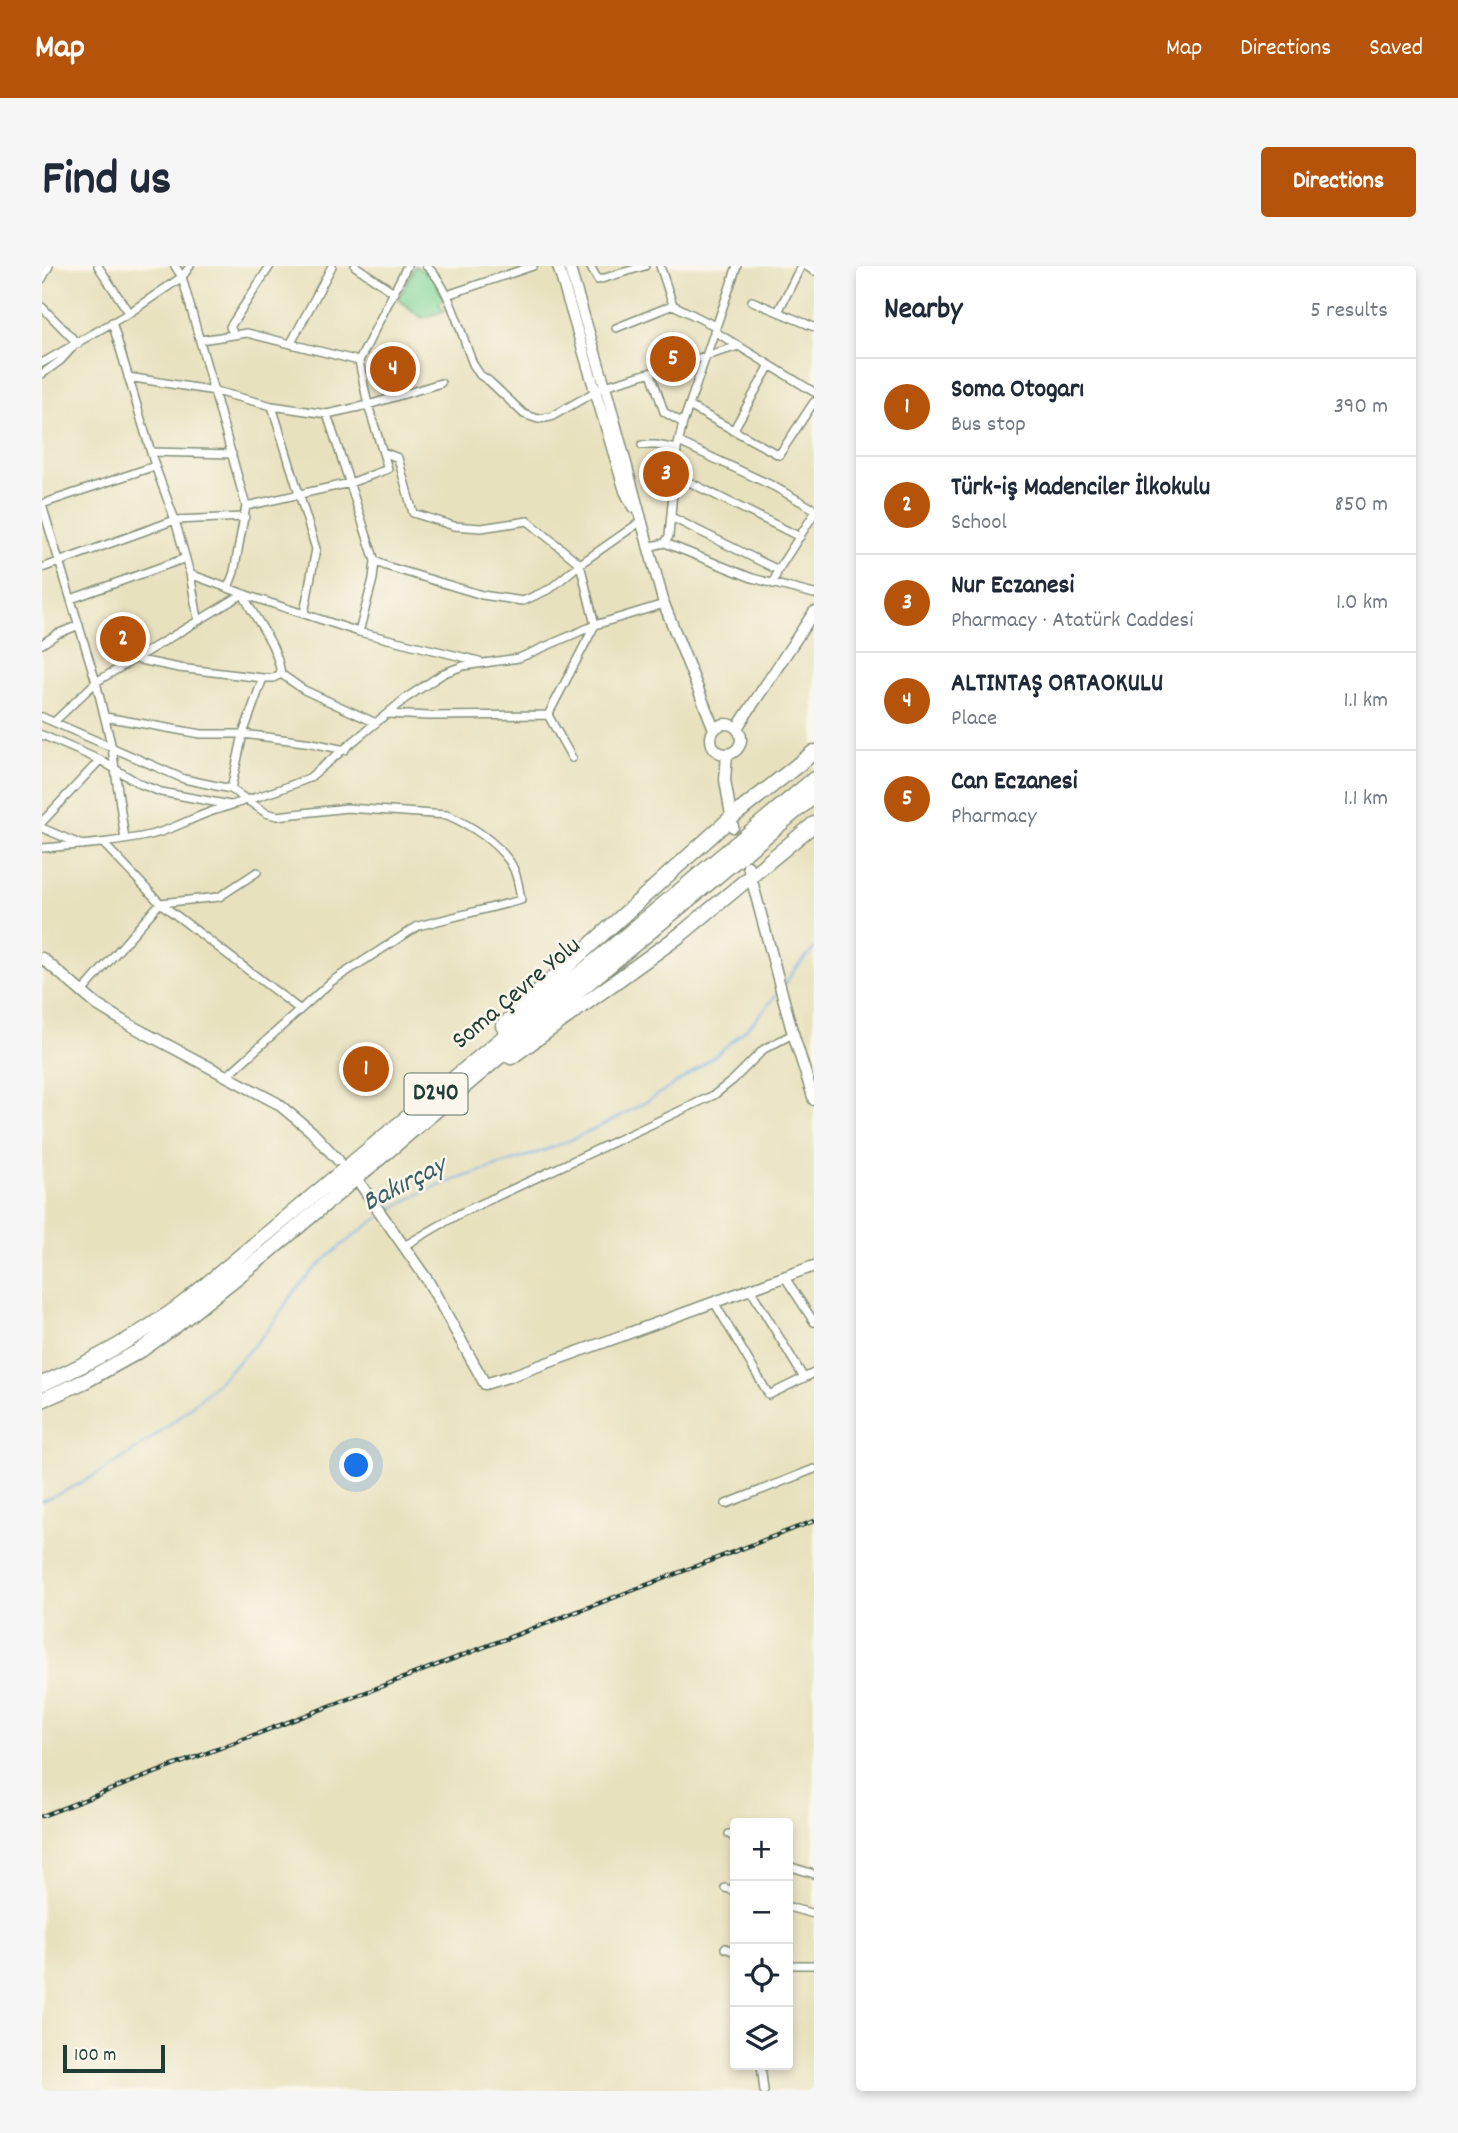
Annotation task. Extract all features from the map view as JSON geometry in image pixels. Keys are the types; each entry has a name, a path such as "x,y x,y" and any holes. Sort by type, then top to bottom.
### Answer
{"highway":[{"path":"431,1107 547,984 814,751"},
{"name":"Soma Çevre Yolu","path":"42,1400 85,1381 130,1356 175,1326 267,1253 431,1107 814,779"},
{"name":"Soma Çevre Yolu","path":"42,1384 123,1345 184,1303 519,1040 814,796"},
{"path":"431,1107 680,934 749,870 814,824"}],"main road":[{"path":"558,266 601,389"},
{"path":"569,266 625,491 640,522 664,604 714,730 712,746 719,753 736,751 741,742 737,729 728,724 714,730"},
{"path":"737,729 814,612"},
{"path":"727,754 726,780 732,822"},
{"path":"749,870 792,1031 814,1100"},
{"path":"42,958 97,1005 277,1103 311,1131 338,1160"},
{"path":"364,1189 428,1281 485,1384 814,1266"}],"street":[{"path":"42,279 49,266"},
{"path":"97,266 130,313"},
{"path":"174,266 182,277 246,506 234,572 228,588"},
{"path":"42,374 75,346 182,277 190,266"},
{"path":"234,334 230,327 270,266"},
{"path":"291,343 332,266"},
{"path":"355,266 395,293"},
{"path":"246,506 350,483 388,469 368,405 359,361 407,266"},
{"path":"426,266 436,273 447,295 473,364 480,375 524,414 538,419 551,416 601,389 739,346"},
{"path":"436,273 444,266"},
{"path":"447,295 533,266"},
{"path":"590,266 598,281 645,266"},
{"path":"660,266 673,305 814,392"},
{"path":"665,542 669,536 678,446 683,423 737,266"},
{"path":"778,312 804,266 814,271"},
{"path":"752,301 814,327"},
{"path":"616,328 673,305"},
{"path":"42,307 75,346"},
{"path":"112,322 155,466 175,520 190,574 198,619"},
{"path":"200,340 247,333 359,361"},
{"path":"42,363 56,353 75,346"},
{"path":"733,431 770,365"},
{"path":"651,373 664,412 683,423"},
{"path":"128,377 215,391 272,406 327,414 441,383"},
{"path":"689,406 779,455 814,402"},
{"path":"272,406 316,549 304,614"},
{"path":"327,414 374,561 373,579 359,632"},
{"path":"642,445 678,446 773,486 814,512 778,570 773,584"},
{"path":"151,452 232,453"},
{"path":"383,452 398,458 413,513 454,526 481,528 528,521 580,564 595,625 548,715"},
{"path":"125,839 117,769 96,682 42,505 155,466"},
{"path":"675,475 800,537"},
{"path":"42,568 175,520 245,517"},
{"path":"671,517 778,570"},
{"path":"374,561 482,595 523,601 550,589 580,564 640,522"},
{"path":"647,547 665,542 742,575 814,594"},
{"path":"71,599 186,558"},
{"path":"190,574 359,632 483,663"},
{"path":"54,722 96,682 243,594"},
{"path":"243,594 253,616 276,650 281,674 304,690 376,723"},
{"path":"42,848 103,843 173,828 204,814 309,778 406,698 444,673 463,666 519,658 595,625 664,604"},
{"path":"42,644 79,625"},
{"path":"135,658 180,668 263,678 273,678 281,674"},
{"path":"231,789 243,734 263,678"},
{"path":"386,714 548,715"},
{"path":"548,715 572,758"},
{"path":"42,717 184,779 231,789 266,813 277,816 347,808 447,815 462,821 494,844 510,863 521,900 418,926 332,981 228,1075"},
{"path":"104,717 201,734 243,734 345,750"},
{"path":"42,735 100,760 140,784 161,792 231,805"},
{"path":"42,822 100,760"},
{"path":"42,828 82,845"},
{"path":"103,843 160,903 299,1009"},
{"path":"82,992 160,903 219,897 257,872"},
{"path":"400,1241 714,1096 764,1049 792,1031"},
{"path":"784,1276 814,1322"},
{"path":"750,1289 804,1378"},
{"path":"714,1302 769,1395 814,1373"},
{"path":"726,1504 814,1469"},
{"path":"793,1868 814,1874"},
{"path":"725,1888 730,1890"},
{"path":"793,1908 814,1914"},
{"path":"725,1948 730,1950"},
{"path":"793,1965 814,1965"},
{"path":"762,2070 764,2091"}],"green space":[{"path":"415,266 435,279 443,299 439,304 445,311 422,318 398,299"}],"waterway":[{"name":"Bakırçay","path":"785,984 814,949"},
{"name":"Bakırçay","path":"387,1212 445,1184 575,1138 640,1106 731,1043 777,994"},
{"name":"Bakırçay","path":"42,1501 105,1469 163,1430 190,1408 265,1333 314,1269 380,1217"}],"railway":[{"path":"42,1816 814,1521"}],"place":[{"name":"Can Eczanesi","path":"673,359"},
{"name":"ALTINTAŞ ORTAOKULU","path":"393,369"},
{"name":"Nur Eczanesi","path":"666,474"},
{"name":"Türk-iş Madenciler İlkokulu","path":"123,639"},
{"name":"Soma Otogarı","path":"366,1069"}]}
